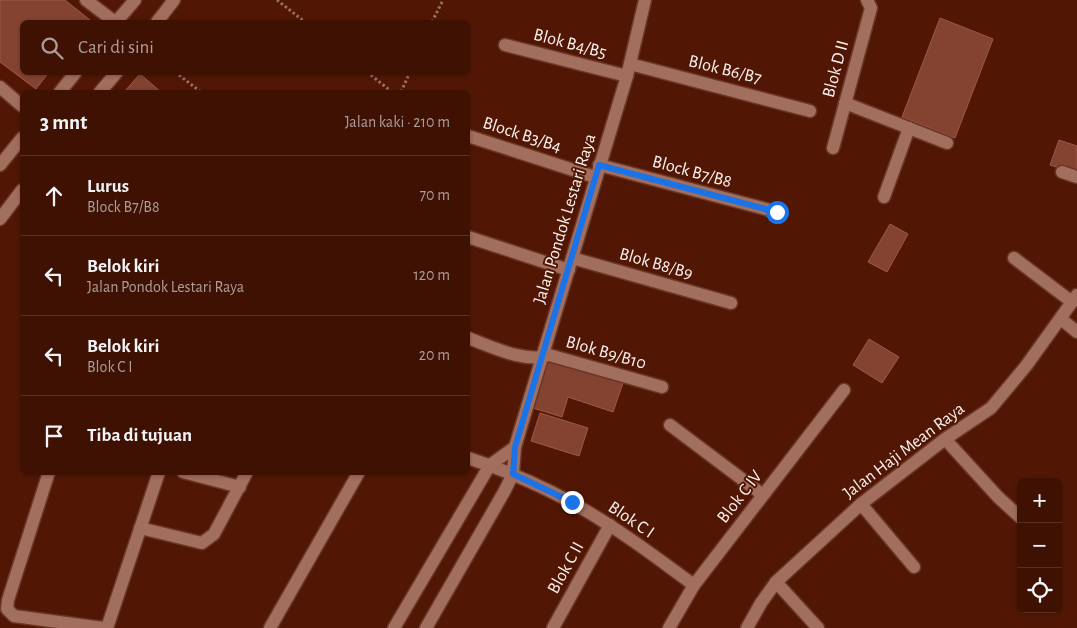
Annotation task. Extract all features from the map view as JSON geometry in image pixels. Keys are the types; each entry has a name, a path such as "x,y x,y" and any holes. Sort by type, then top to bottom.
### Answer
{"street":[{"path":"86,0 113,20"},
{"path":"118,20 135,0"},
{"path":"159,20 174,0"},
{"name":"Jalan Pondok Lestari Raya","path":"426,628 513,474 515,447 628,70 645,0"},
{"name":"Blok D II","path":"833,148 871,8 867,0"},
{"name":"Blok B4/B5","path":"505,45 628,70"},
{"name":"Blok B6/B7","path":"628,70 810,111"},
{"path":"62,90 74,75"},
{"path":"102,90 114,75"},
{"path":"0,88 20,104"},
{"path":"845,103 947,143"},
{"path":"884,197 909,128"},
{"name":"Block B3/B4","path":"470,137 597,171"},
{"path":"0,165 20,140"},
{"name":"Block B7/B8","path":"597,171 777,212"},
{"path":"1062,172 1077,177"},
{"path":"0,219 20,193"},
{"name":"Blok B8/B9","path":"470,238 731,302"},
{"path":"1014,258 1075,299"},
{"name":"Jalan Haji Mean Raya","path":"747,628 776,582 860,504 945,438 991,408 1075,299"},
{"path":"1061,319 1077,332"},
{"name":"Blok B9/B10","path":"470,339 526,358 541,358 549,355 662,388"},
{"name":"Blok C IV","path":"669,628 694,585 844,390"},
{"path":"670,425 764,495"},
{"path":"945,438 998,497 1017,514"},
{"path":"394,628 490,465 515,447"},
{"name":"Blok C I","path":"470,459 513,474 572,502 610,525 694,585"},
{"path":"48,475 8,600 7,609 14,616 103,628"},
{"path":"107,628 158,475"},
{"path":"194,475 240,487"},
{"path":"140,528 202,543 214,534 246,475"},
{"path":"270,628 357,475"},
{"path":"860,504 914,567"},
{"name":"Blok C II","path":"553,628 610,525"},
{"path":"776,582 818,628"}],"path":[{"path":"277,0 302,20"},
{"path":"433,20 442,0"},
{"path":"179,75 198,90"},
{"path":"371,75 390,90"},
{"path":"402,90 409,75"}],"building":[{"path":"0,0 65,0 90,20 20,20 20,75 47,75 36,89 0,62"},
{"path":"940,18 993,39 955,138 902,117"},
{"path":"141,75 159,90 126,90"},
{"path":"1059,140 1077,146 1077,174 1050,165"},
{"path":"890,224 908,234 887,272 868,262"},
{"path":"869,339 899,357 882,383 853,365"},
{"path":"549,359 623,383 613,412 568,397 562,417 533,408"},
{"path":"540,413 588,428 579,456 531,441"}],"route":[{"path":"572,502 513,474 515,447 599,165 777,212"}]}
